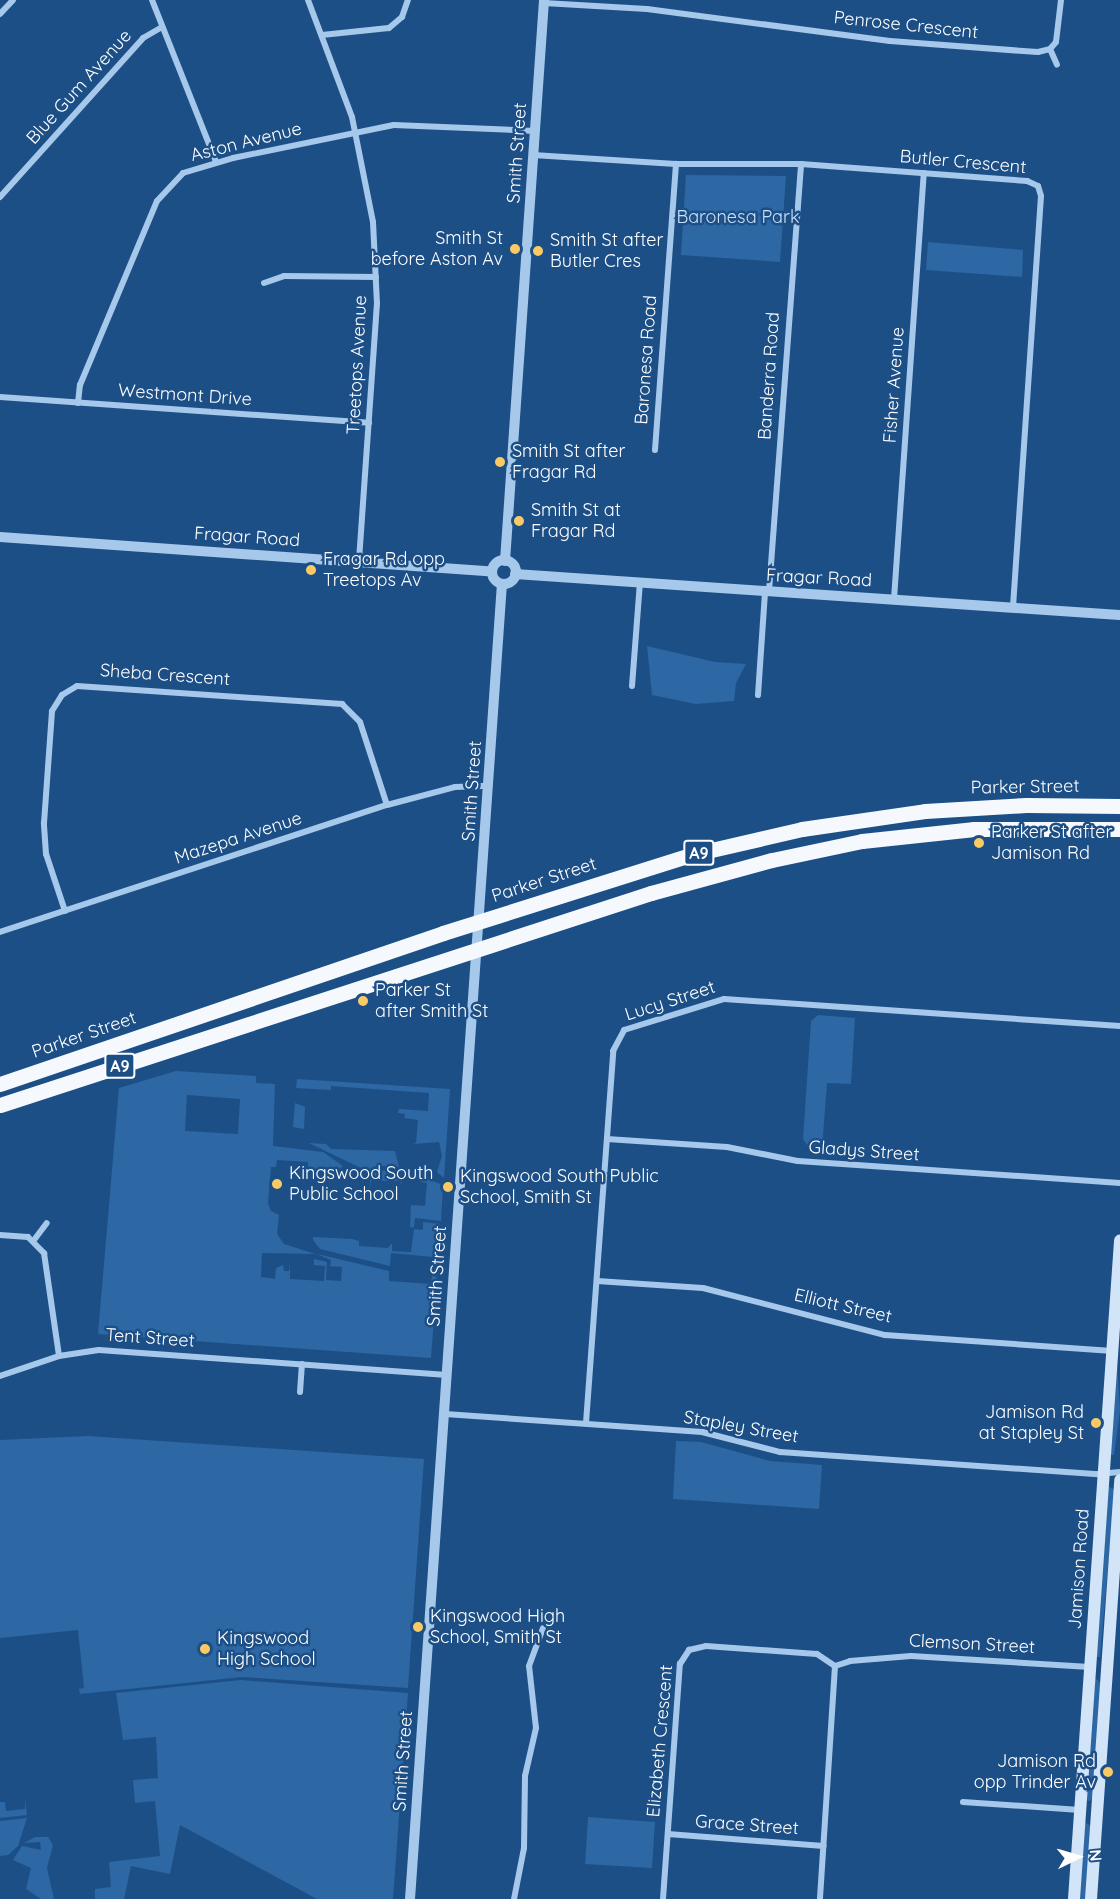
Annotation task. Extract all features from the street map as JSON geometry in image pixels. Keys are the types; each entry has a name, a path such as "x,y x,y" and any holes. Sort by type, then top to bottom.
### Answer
{"highway":[{"name":"Parker Street","path":"0,1084 479,921 694,854 855,819 986,806 1120,806"},
{"name":"A9","path":"0,1105 475,949 723,872 862,841 974,829 1120,829"}],"main road":[{"name":"Jamison Road","path":"1074,1899 1104,1474 1116,1351 1120,1241"},
{"name":"Jamison Road","path":"1091,1899 1120,1480"}],"street":[{"path":"0,14 13,0"},
{"path":"152,0 160,28 216,162"},
{"name":"Treetops Avenue","path":"308,0 355,132 371,206 376,277 359,562"},
{"path":"322,34 390,28 402,16 408,0"},
{"path":"1057,65 1050,49 1058,38 1061,0"},
{"name":"Penrose Crescent","path":"544,2 647,9 890,41 1038,52 1050,49"},
{"name":"Smith Street","path":"505,561 544,2"},
{"name":"Blue Gum Avenue","path":"0,197 143,38 160,28"},
{"name":"Aston Avenue","path":"78,403 80,385 161,195 183,174 216,162 355,132 412,124 535,131"},
{"name":"Butler Crescent","path":"533,155 676,164 801,164 1027,181 1038,186 1041,192 1013,608"},
{"name":"Baronesa Road","path":"655,450 676,164"},
{"name":"Banderra Road","path":"758,695 801,164"},
{"name":"Fisher Avenue","path":"894,599 924,173"},
{"path":"264,283 284,276 376,277"},
{"name":"Westmont Drive","path":"0,397 369,423"},
{"name":"Fragar Road","path":"0,537 492,571"},
{"path":"505,561 512,564 515,574 512,580 502,584 492,571 498,562 505,561"},
{"name":"Fragar Road","path":"515,574 1120,615"},
{"path":"632,686 640,582"},
{"name":"Smith Street","path":"410,1899 502,584"},
{"name":"Sheba Crescent","path":"65,911 46,854 44,823 52,711 62,695 77,686 342,704 360,722 387,805"},
{"name":"Mazepa Avenue","path":"0,932 387,805 455,787 489,786"},
{"name":"Lucy Street","path":"586,1423 613,1052 618,1036 631,1026 716,1000 1120,1026"},
{"name":"Gladys Street","path":"607,1139 727,1147 798,1161 1120,1183"},
{"path":"34,1240 47,1223"},
{"path":"0,1235 15,1234 34,1240 48,1262 59,1356"},
{"name":"Elliott Street","path":"597,1281 703,1288 885,1335 1116,1351"},
{"name":"Tent Street","path":"0,1376 59,1356 109,1350 447,1374"},
{"path":"300,1392 302,1364"},
{"name":"Stapley Street","path":"445,1414 702,1432 780,1452 1104,1474 1120,1472"},
{"path":"514,1899 525,1848 525,1776 536,1728 529,1666 543,1628"},
{"name":"Elizabeth Crescent","path":"663,1899 680,1664 686,1652 706,1646 817,1654 835,1666"},
{"name":"Clemson Street","path":"835,1666 850,1661 915,1656 1108,1668"},
{"path":"820,1899 835,1666"},
{"path":"963,1802 1097,1811"},
{"name":"Grace Street","path":"668,1834 824,1846"}],"green space":[{"name":"Baronesa Park","path":"686,175 786,176 780,262 681,255"},
{"path":"928,242 1023,250 1022,277 926,270"},
{"path":"647,646 715,662 746,664 736,683 734,701 696,704 652,695"},
{"path":"818,1015 855,1018 851,1084 827,1083 822,1149 809,1148 803,1139 811,1021"},
{"path":"176,1071 256,1076 256,1083 275,1084 273,1146 323,1152 343,1166 334,1173 308,1170 308,1162 277,1160 276,1167 271,1167 268,1203 271,1211 279,1215 277,1234 284,1244 315,1254 262,1253 261,1277 275,1279 276,1268 283,1265 284,1271 289,1271 290,1264 290,1279 324,1281 325,1266 314,1265 314,1259 327,1262 326,1280 341,1281 342,1267 330,1266 331,1260 317,1254 389,1271 389,1281 431,1284 432,1276 437,1277 431,1358 98,1334 119,1088","holes":["187,1095 240,1099 238,1134 185,1131"]},
{"path":"297,1079 450,1089 444,1178 437,1172 442,1156 439,1142 413,1144 416,1143 418,1120 404,1118 405,1114 398,1113 399,1109 428,1111 429,1093 331,1086 331,1090 296,1088"},
{"path":"295,1103 305,1107 304,1129 293,1127"},
{"path":"309,1143 326,1144 331,1149 395,1151 399,1167 382,1166 367,1171"},
{"path":"385,1170 398,1175 400,1171 402,1186 400,1181 371,1181 369,1196 371,1174"},
{"path":"422,1177 443,1185 441,1221 415,1218 414,1228 410,1227 411,1205 425,1206 427,1183 421,1182"},
{"path":"423,1222 440,1224 437,1270 433,1269 433,1257 391,1253 390,1266 320,1249 313,1240 313,1237 352,1239 359,1241 359,1246 388,1248 392,1243 392,1251 411,1252 414,1229 423,1230"},
{"path":"1117,1362 1120,1410 1114,1455 1111,1455"},
{"path":"88,1436 424,1459 408,1688 242,1677 80,1694 79,1689 84,1688 78,1630 0,1638 0,1440"},
{"path":"676,1441 701,1442 770,1461 822,1465 819,1509 673,1499"},
{"path":"1108,1486 1115,1490 1100,1657 1096,1657"},
{"path":"1095,1678 1101,1683 1093,1797 1090,1801 1085,1800"},
{"path":"241,1680 408,1693 393,1899 317,1899 180,1825 170,1874 131,1866 124,1899 95,1899 95,1889 111,1887 109,1862 160,1856 155,1801 135,1803 133,1780 158,1778 156,1737 123,1740 116,1693"},
{"path":"25,1799 27,1815 0,1818 0,1802 5,1802 6,1811 25,1809"},
{"path":"588,1817 655,1822 652,1868 585,1864"},
{"path":"27,1818 18,1846 8,1855 0,1856 0,1821"},
{"path":"1085,1822 1091,1826 1086,1899 1077,1899"},
{"path":"35,1837 48,1837 53,1845 47,1868 54,1899 41,1899 26,1889 31,1868 13,1860 22,1846 41,1850 40,1842 24,1843"}],"place":[{"name":"Smith St before Aston Av","path":"515,249"},
{"name":"Smith St after Butler Cres","path":"538,251"},
{"name":"Smith St after Fragar Rd","path":"500,462"},
{"name":"Smith St at Fragar Rd","path":"519,521"},
{"name":"Fragar Rd opp Treetops Av","path":"311,570"},
{"name":"Parker St after Jamison Rd","path":"979,843"},
{"name":"Parker St after Smith St","path":"363,1001"},
{"name":"Kingswood South Public School","path":"277,1184"},
{"name":"Kingswood South Public School, Smith St","path":"448,1187"},
{"name":"Jamison Rd at Stapley St","path":"1096,1423"},
{"name":"Kingswood High School, Smith St","path":"418,1627"},
{"name":"Kingswood High School","path":"205,1649"},
{"name":"Jamison Rd opp Trinder Av","path":"1108,1772"}]}
